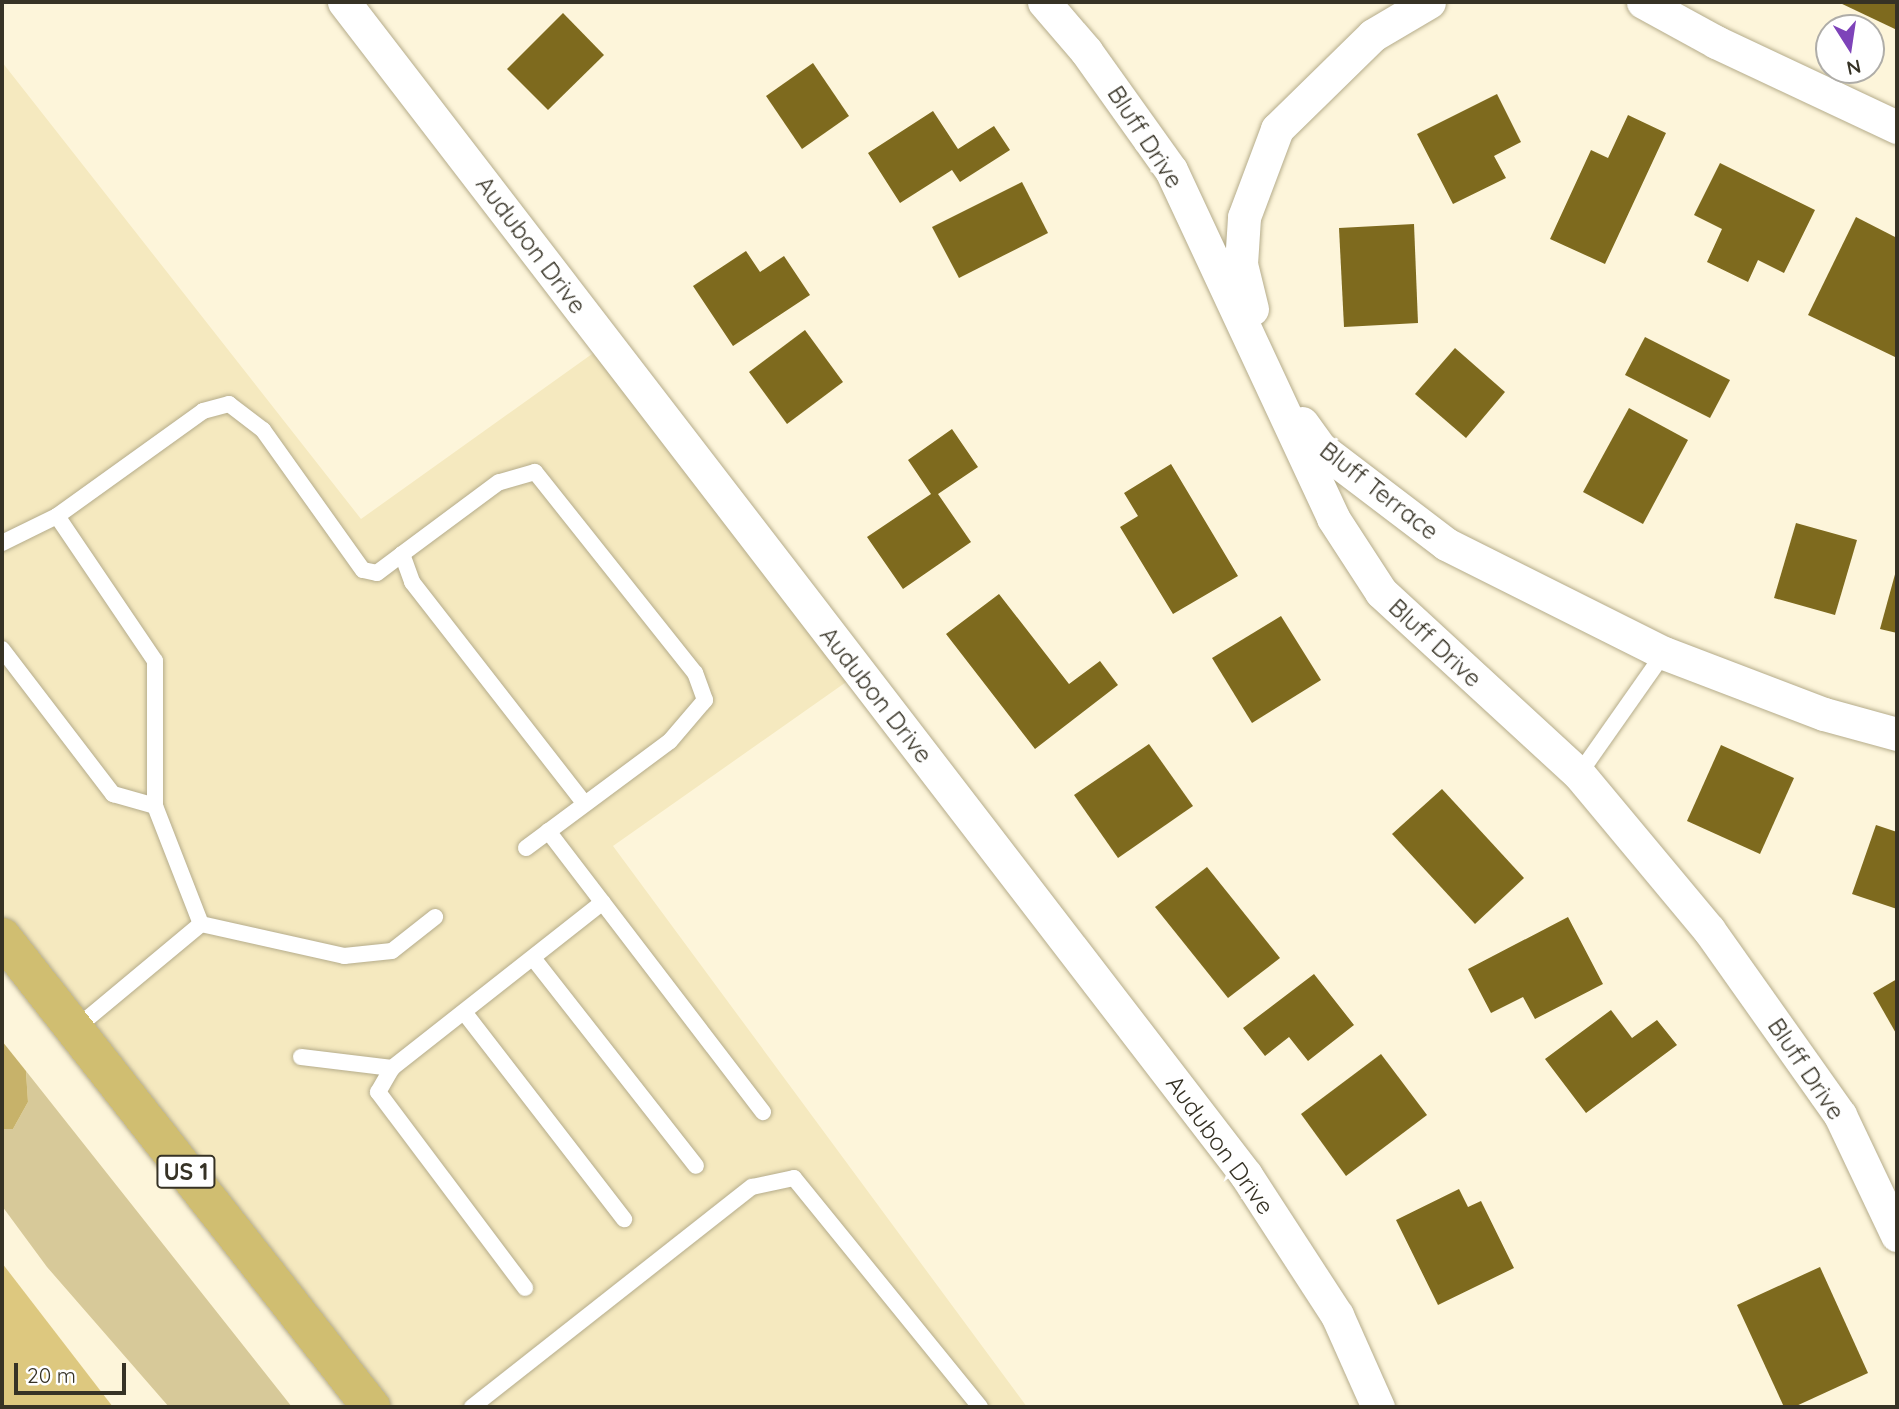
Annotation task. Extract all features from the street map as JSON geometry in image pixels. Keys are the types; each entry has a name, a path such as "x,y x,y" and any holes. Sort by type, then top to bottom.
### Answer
{"main road":[{"name":"US 1","path":"2,937 371,1407"}],"street":[{"name":"Audubon Drive","path":"344,2 1246,1175 1337,1315 1378,1407"},
{"name":"Bluff Drive","path":"1044,2 1086,51 1171,170 1333,519 1381,592 1579,774 1709,930 1840,1115 1897,1235"},
{"name":"Bluff Terrace","path":"1429,2 1373,35 1277,129 1244,216 1241,264 1266,371 1320,449 1446,544 1664,653 1824,714 1897,734"},
{"path":"1643,2 1716,42 1897,127"}],"lane":[{"path":"2,543 57,516 203,411 229,404 263,429 363,570 377,573 499,482 535,472 695,673 705,700 670,741 526,848"},
{"path":"57,516 155,661 156,806 201,924"},
{"path":"402,554 412,582 584,803"},
{"path":"2,649 113,794 156,806"},
{"path":"1579,774 1664,653"},
{"path":"548,831 763,1112"},
{"path":"525,1287 378,1092 392,1068 603,902"},
{"path":"201,924 344,956 391,951 435,917"},
{"path":"75,1029 201,924"},
{"path":"533,958 696,1166"},
{"path":"464,1012 624,1219"},
{"path":"301,1057 392,1068"},
{"path":"472,1407 492,1401 752,1186 794,1178 980,1407"}],"shaded area":[{"path":"2,62 361,519 606,344 859,673 613,846 1027,1407 362,1407 2,941"},
{"path":"2,1041 26,1071 28,1102 13,1129 2,1129"},
{"path":"26,1071 292,1407 169,1407 47,1267 2,1206 2,1129 13,1129 28,1102"},
{"path":"2,1263 113,1407 2,1407"}],"building":[{"path":"1838,2 1897,2 1897,30 1885,24 1885,14 1863,14"},
{"path":"563,13 604,55 548,110 507,69"},
{"path":"813,63 849,116 802,149 766,96"},
{"path":"1497,94 1521,142 1494,156 1506,178 1453,204 1417,134"},
{"path":"933,111 958,149 994,126 1010,150 960,182 952,170 900,203 868,153"},
{"path":"1628,115 1666,133 1605,264 1550,239 1591,150 1608,158"},
{"path":"1720,163 1815,210 1784,273 1758,260 1748,282 1707,262 1722,229 1694,215"},
{"path":"1022,182 1048,233 959,278 932,227"},
{"path":"1856,217 1897,238 1895,357 1808,315"},
{"path":"1414,224 1418,323 1344,327 1339,228"},
{"path":"746,251 760,272 784,256 810,295 733,346 693,286"},
{"path":"805,330 843,382 787,424 749,372"},
{"path":"1645,337 1730,380 1710,418 1625,375"},
{"path":"1455,348 1505,392 1466,438 1415,394"},
{"path":"1629,408 1688,440 1643,524 1583,492"},
{"path":"952,429 978,467 938,494 971,542 903,589 867,537 931,494 908,460"},
{"path":"1171,464 1238,576 1173,614 1120,527 1138,516 1124,493"},
{"path":"1796,523 1857,540 1835,615 1774,598"},
{"path":"1897,567 1897,633 1880,629"},
{"path":"999,594 1069,684 1100,661 1118,685 1035,749 946,634"},
{"path":"1281,616 1321,680 1252,723 1212,658"},
{"path":"1149,744 1193,806 1118,858 1074,795"},
{"path":"1721,745 1794,778 1760,854 1687,821"},
{"path":"1442,789 1524,878 1475,924 1392,834"},
{"path":"1876,825 1897,832 1897,909 1852,894"},
{"path":"1207,867 1280,958 1228,998 1155,907"},
{"path":"1568,917 1603,984 1535,1019 1523,997 1491,1013 1468,969"},
{"path":"1314,974 1354,1025 1308,1061 1289,1037 1265,1056 1243,1028"},
{"path":"1897,979 1897,1035 1873,993"},
{"path":"1611,1010 1632,1038 1657,1020 1677,1045 1586,1113 1545,1059"},
{"path":"1381,1054 1427,1115 1346,1176 1301,1114"},
{"path":"1459,1189 1468,1207 1481,1201 1514,1268 1438,1305 1396,1220"},
{"path":"1820,1267 1868,1373 1794,1407 1784,1407 1737,1305"}]}
